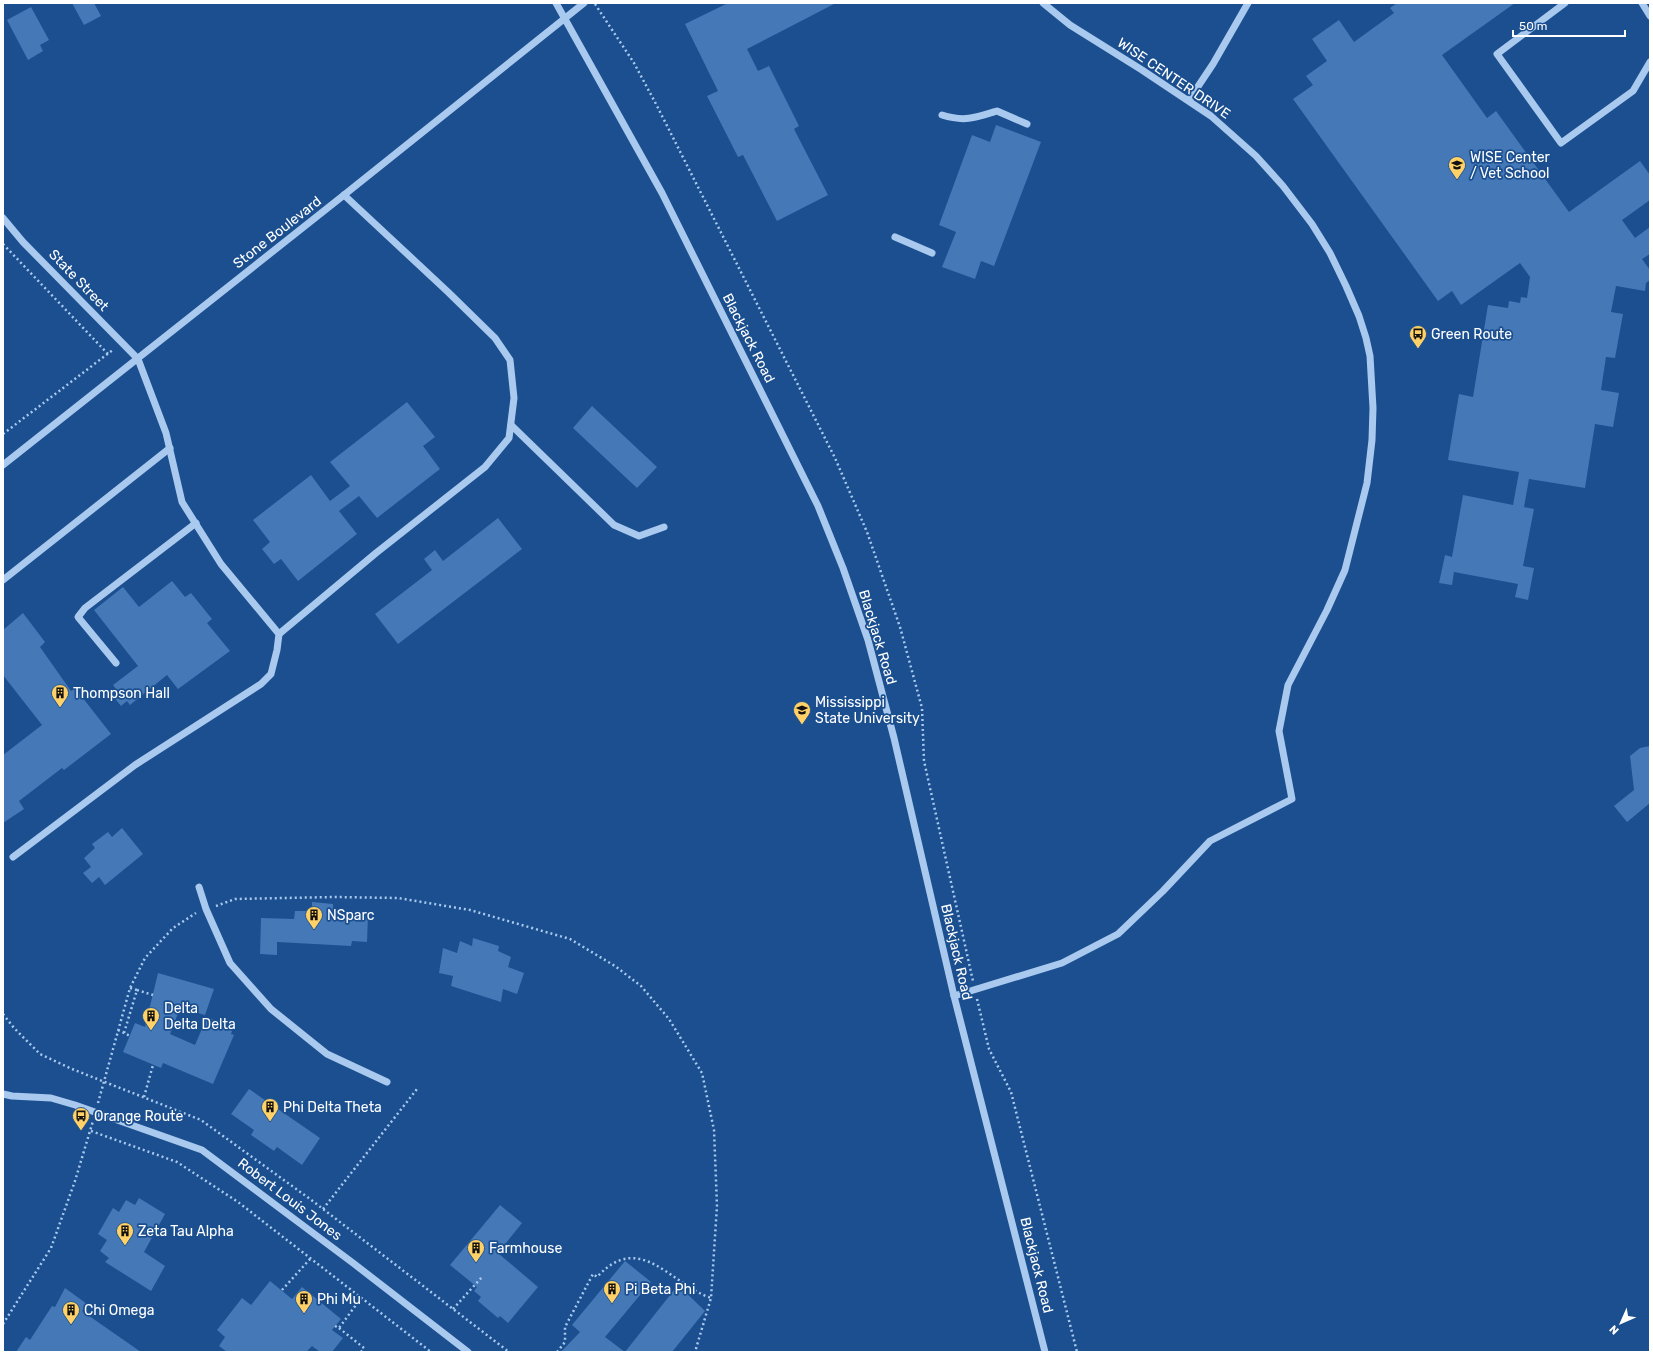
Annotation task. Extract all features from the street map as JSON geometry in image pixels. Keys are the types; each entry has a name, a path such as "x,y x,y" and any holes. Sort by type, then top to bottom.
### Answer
{"street":[{"name":"Blackjack Road","path":"556,3 665,200 818,506 843,568 868,640 894,738 954,996 1045,1352"},
{"name":"Stone Boulevard","path":"3,465 584,3"},
{"name":"WISE CENTER DRIVE","path":"954,996 1062,963 1118,934 1163,891 1210,841 1292,799 1279,731 1288,685 1327,610 1345,570 1366,490 1372,440 1373,408 1370,356 1359,316 1330,253 1312,224 1283,186 1256,156 1227,129 1189,100 1070,25 1043,3"},
{"path":"1189,100 1213,64 1248,3"},
{"path":"1565,3 1497,54 1561,143 1632,91 1650,62"},
{"path":"1642,3 1650,16"},
{"path":"942,114 950,117 972,119 996,112 1027,124"},
{"path":"13,857 135,765 261,684 271,674 279,634 376,553 485,467 509,438 514,398 510,360 495,338 344,195"},
{"name":"State Street","path":"3,218 23,242 138,359"},
{"path":"895,237 932,253"},
{"path":"138,359 166,433 182,502 221,564 279,634"},
{"path":"511,425 614,525 639,536 664,527"},
{"path":"3,580 170,448"},
{"path":"116,663 78,617 85,608 196,523"},
{"path":"199,887 206,909 230,963 271,1009 327,1054 387,1082"},
{"name":"Robert Louis Jones","path":"3,1094 12,1096 51,1098 75,1104 202,1150 353,1263 468,1352"},
{"path":"1042,1340 1050,1352"}],"path":[{"path":"3,244 108,354"},
{"path":"3,434 122,342"},
{"path":"3,1324 51,1248 91,1131 103,1081 130,988 146,958 173,928 198,912 235,899 335,897 398,898 470,910 570,939 615,966 641,986 669,1019 702,1074 714,1130 717,1206 711,1298 695,1352"},
{"path":"130,988 153,995"},
{"path":"124,1033 136,990"},
{"path":"3,1014 14,1028 40,1054 201,1120 323,1210 509,1352"},
{"path":"118,1030 130,1036"},
{"path":"144,1097 153,1065"},
{"path":"323,1210 417,1089"},
{"path":"91,1131 177,1162 238,1202 431,1352"},
{"path":"557,1352 565,1342 565,1327 593,1274 597,1277 606,1267 618,1260 627,1258 644,1260 667,1271 699,1294 711,1298"},
{"path":"282,1290 310,1259"},
{"path":"453,1309 482,1277"},
{"path":"339,1328 361,1298"},
{"path":"336,1326 364,1348 361,1352"}],"building":[{"path":"72,3 94,3 101,16 84,25"},
{"path":"728,3 836,3 747,49 758,71 769,66 799,126 794,129 828,195 777,221 743,155 738,157 707,96 718,91 685,24"},
{"path":"1397,3 1515,3 1442,55 1487,118 1496,111 1569,212 1640,161 1650,175 1650,200 1622,220 1635,238 1650,227 1650,254 1642,259 1650,270 1650,280 1646,283 1645,291 1616,286 1611,312 1623,314 1615,358 1606,357 1601,390 1619,393 1613,427 1595,424 1585,488 1529,479 1524,507 1534,509 1523,566 1534,568 1528,600 1515,597 1518,584 1454,572 1452,585 1439,583 1445,555 1452,557 1463,495 1513,505 1519,472 1448,460 1459,394 1473,397 1488,305 1508,308 1509,301 1520,303 1521,297 1527,298 1530,277 1520,263 1461,305 1452,291 1438,301 1293,99 1313,85 1306,76 1327,61 1312,39 1339,20 1354,42 1394,13 1390,8"},
{"path":"31,7 49,40 40,45 43,51 28,60 7,20"},
{"path":"996,125 1041,142 994,266 981,261 975,279 942,267 956,232 939,225 972,135 990,142"},
{"path":"407,402 435,437 423,446 440,469 377,518 359,496 339,511 357,534 298,581 281,559 274,564 262,549 270,542 253,520 311,475 330,501 350,486 330,462"},
{"path":"592,406 657,467 637,488 573,428"},
{"path":"498,518 522,549 398,644 375,614 432,570 424,559 435,550 443,561"},
{"path":"172,581 185,597 191,593 212,619 207,623 230,651 178,689 167,675 130,705 127,701 121,706 113,696 118,692 113,685 138,666 94,610 123,587 139,607"},
{"name":"Thompson Hall","path":"23,613 45,642 40,647 71,691 75,688 111,734 64,770 62,768 19,801 24,809 3,823 3,755 42,725 3,675 3,630"},
{"path":"1650,746 1650,803 1627,822 1614,806 1634,790 1630,756 1640,748"},
{"path":"122,828 143,854 105,885 99,877 92,883 83,873 91,867 84,858 95,848 92,844 108,832 112,837"},
{"name":"NSparc","path":"312,902 333,904 333,914 368,916 367,942 352,941 351,946 277,942 277,955 260,954 261,918 294,919 295,911 312,911"},
{"path":"473,938 499,946 498,951 511,957 508,967 524,973 517,994 503,989 501,1002 451,986 453,976 439,973 443,948 457,953 460,941 472,946"},
{"name":"Delta Delta Delta","path":"158,973 214,989 205,1015 180,1008 170,1034 195,1045 207,1017 233,1028 231,1034 234,1035 213,1084 163,1063 161,1068 123,1052 135,1023 145,1027"},
{"name":"Phi Delta Theta","path":"249,1089 320,1138 302,1165 277,1147 274,1151 251,1135 254,1130 231,1114"},
{"name":"Zeta Tau Alpha","path":"139,1198 165,1214 144,1252 165,1266 151,1291 105,1262 109,1258 100,1251 107,1240 98,1234 113,1208 119,1212 126,1200 135,1205"},
{"name":"Farmhouse","path":"500,1205 522,1223 498,1253 538,1287 508,1323 500,1316 498,1318 478,1301 481,1297 474,1291 477,1287 450,1265"},
{"name":"Pi Beta Phi","path":"625,1261 651,1282 605,1337 625,1352 561,1352 580,1332 572,1325"},
{"name":"Phi Mu","path":"270,1281 292,1299 302,1287 341,1319 332,1330 343,1338 332,1352 320,1352 312,1346 306,1352 227,1352 219,1346 225,1337 217,1330 242,1298 251,1305"},
{"name":"Pi Beta Phi","path":"678,1285 705,1311 672,1352 625,1352"},
{"name":"Chi Omega","path":"65,1288 87,1304 82,1311 141,1352 16,1352 26,1337 30,1340 52,1306 55,1307"}],"place":[{"name":"WISE Center / Vet School","path":"1457,180"},
{"name":"Green Route","path":"1418,349"},
{"name":"Thompson Hall","path":"60,708"},
{"name":"Mississippi State University","path":"802,725"},
{"name":"NSparc","path":"314,930"},
{"name":"Delta Delta Delta","path":"151,1031"},
{"name":"Phi Delta Theta","path":"270,1122"},
{"name":"Orange Route","path":"81,1131"},
{"name":"Zeta Tau Alpha","path":"125,1246"},
{"name":"Farmhouse","path":"476,1263"},
{"name":"Pi Beta Phi","path":"612,1304"},
{"name":"Phi Mu","path":"304,1314"},
{"name":"Chi Omega","path":"71,1325"}]}
